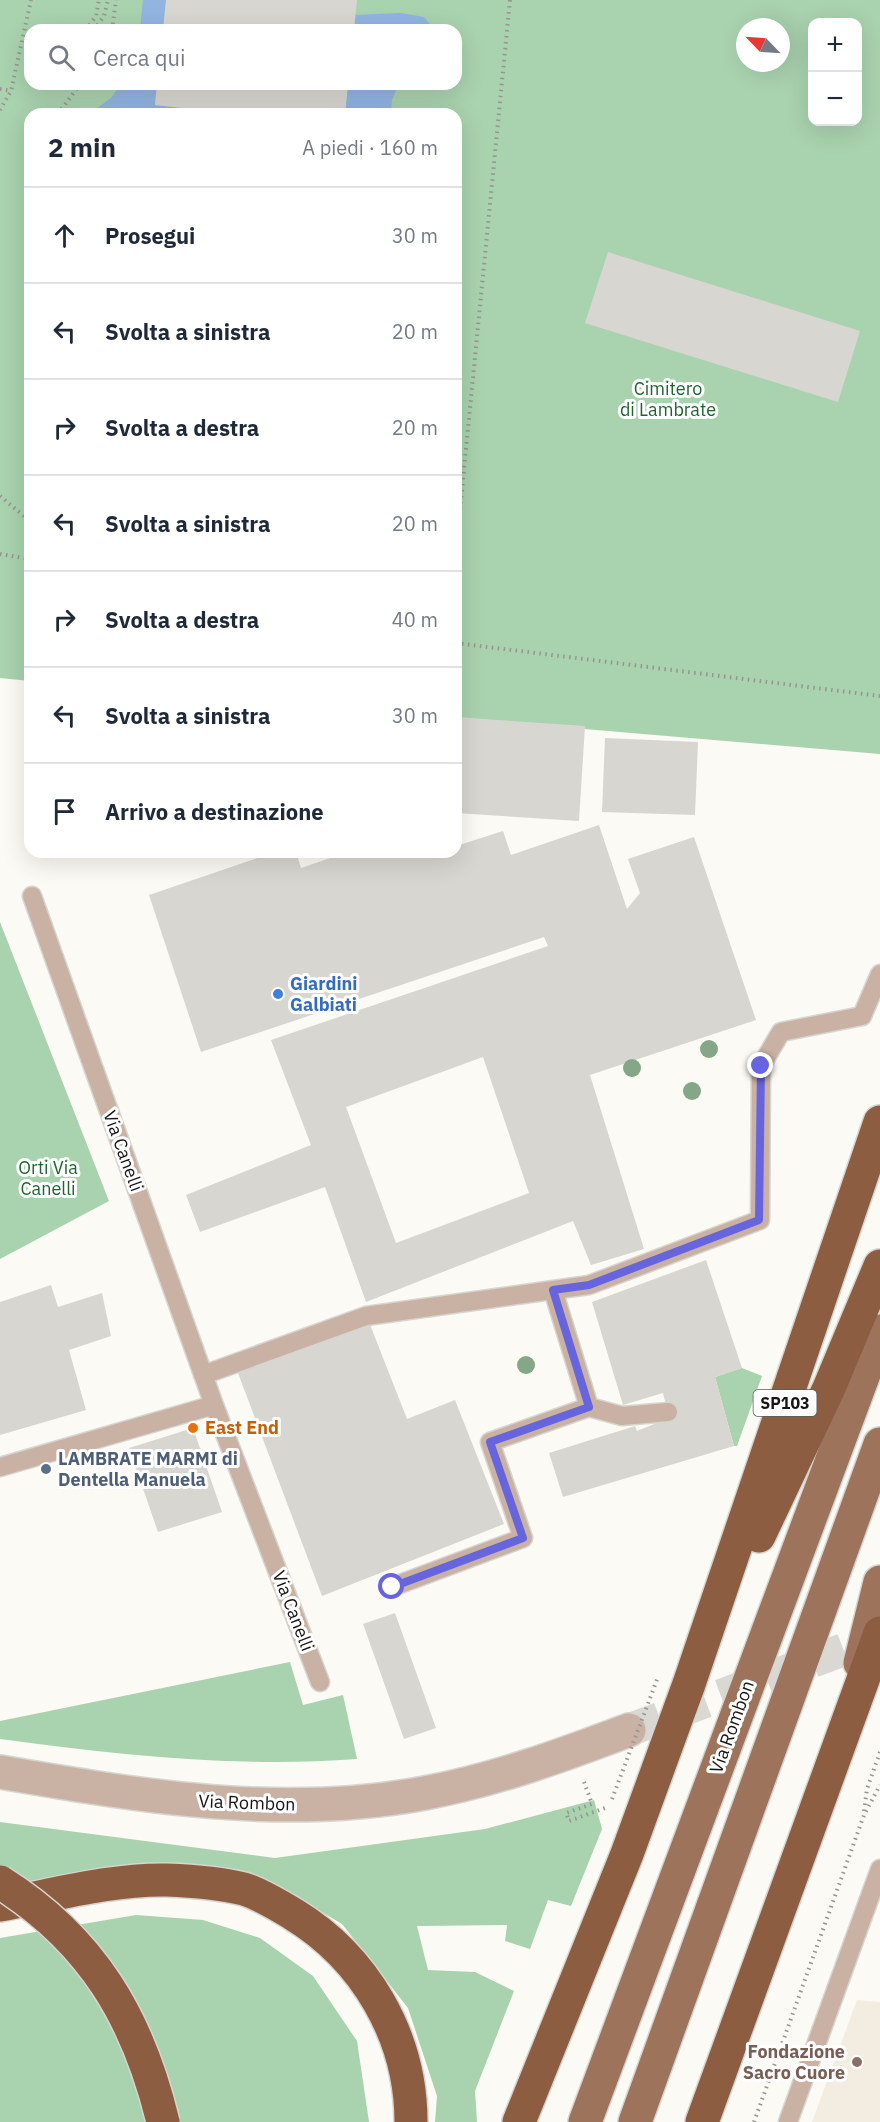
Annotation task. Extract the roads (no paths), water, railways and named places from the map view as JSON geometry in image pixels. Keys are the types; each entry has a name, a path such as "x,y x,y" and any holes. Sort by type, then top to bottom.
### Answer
{"highway":[{"name":"SP103","path":"689,1684 880,1122"},
{"path":"519,2122 627,1854 689,1684 829,1388 880,1266"},
{"path":"702,2122 880,1634"},
{"path":"541,2122 583,2011 627,1854"},
{"path":"0,1905 118,1883 165,1880 207,1883 246,1890 281,1906 317,1928 364,1976 396,2037 406,2074 411,2122"},
{"path":"0,1882 57,1926 83,1951 106,1980 142,2048 163,2122"}],"main road":[{"name":"Via Rombon","path":"585,2122 880,1331"},
{"path":"635,2122 880,1444"},
{"path":"844,1732 880,1582"}],"street":[{"name":"Via Rombon","path":"0,1772 182,1800 295,1806 425,1793 552,1759 629,1730"}],"lane":[{"name":"Via Canelli","path":"32,896 203,1375 320,1682"},
{"path":"203,1375 366,1316 589,1285 759,1220 761,1066 781,1032 862,1016 880,974"},
{"path":"553,1290 589,1407"},
{"path":"0,1467 214,1405"},
{"path":"392,1587 523,1538 490,1442 589,1407 622,1416 668,1412"},
{"path":"788,2122 878,1879"}],"water":[{"path":"143,0 166,0 164,24 141,24"},
{"path":"401,13 424,17 430,24 354,24 355,15"},
{"path":"117,90 156,90 155,105 183,108 97,108 111,98"},
{"path":"347,90 396,90 391,108 346,108"}],"tunnel":[{"path":"629,1730 880,1636"}],"place":[{"name":"Giardini Galbiati","path":"278,994"},
{"name":"East End","path":"193,1428"},
{"name":"LAMBRATE MARMI di Dentella Manuela","path":"46,1469"},
{"name":"Fondazione Sacro Cuore","path":"857,2062"}],"park label":[{"name":"Cimitero di Lambrate","path":"668,399"},
{"name":"Orti Via Canelli","path":"48,1178"}]}
